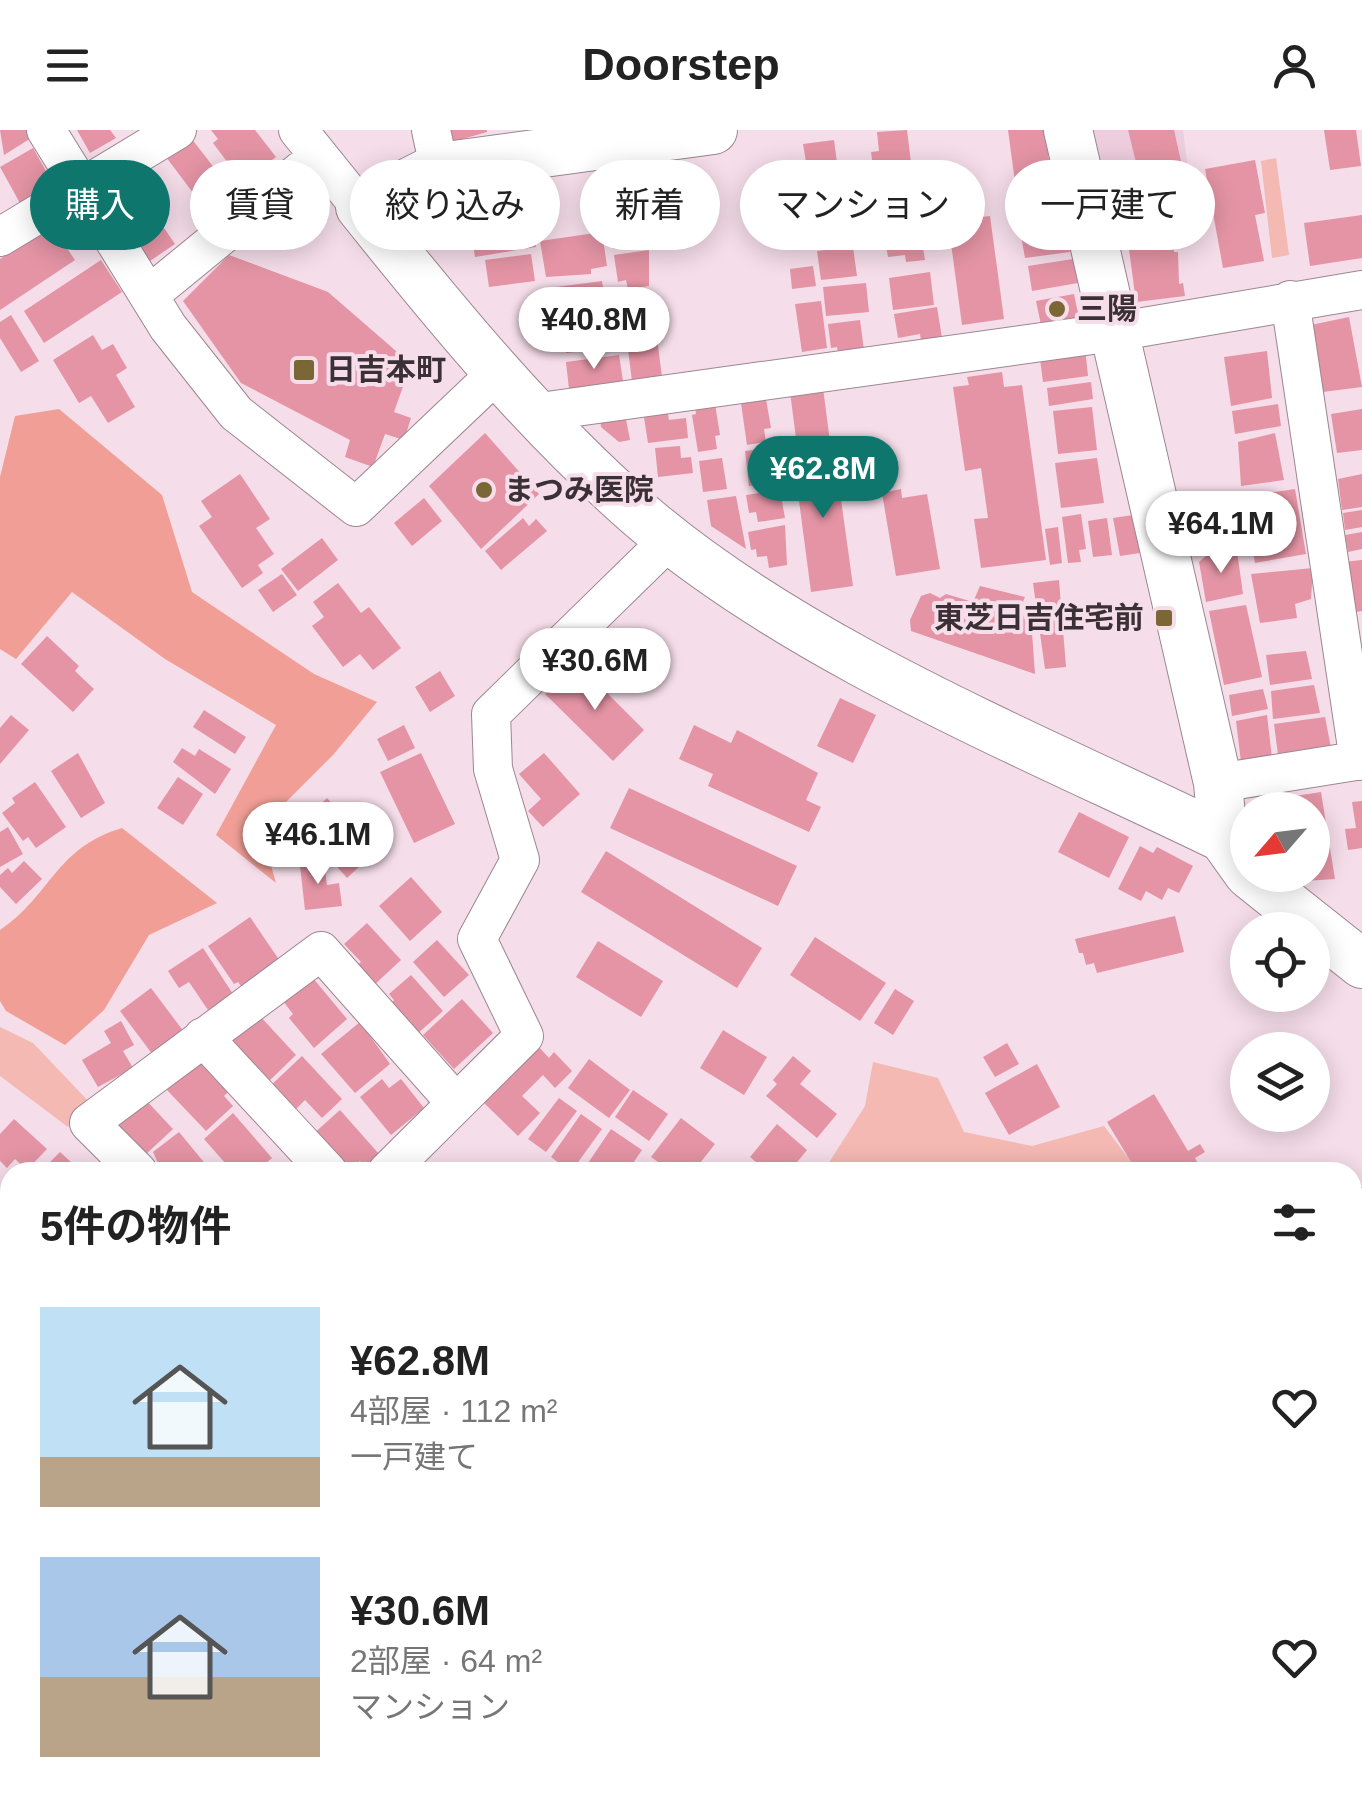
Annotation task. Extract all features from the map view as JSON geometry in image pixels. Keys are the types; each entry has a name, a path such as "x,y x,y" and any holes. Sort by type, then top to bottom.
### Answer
{"street":[{"path":"46,130 65,160"},
{"path":"128,160 178,130"},
{"path":"435,149 713,130"},
{"path":"1068,130 1230,826"},
{"path":"149,294 308,143 350,195"},
{"path":"0,238 30,220"},
{"path":"121,250 168,327 236,413 356,507 497,373"},
{"path":"395,250 533,413 643,517 742,590 852,656 1230,857"},
{"path":"533,413 1114,332 1362,290"},
{"path":"1218,783 1360,760 1290,300"},
{"path":"397,1162 524,1036 477,940 520,860 493,769 491,714 671,538"},
{"path":"1276,892 1362,964"},
{"path":"128,1162 89,1123 321,951 456,1103"},
{"path":"203,1037 319,1162"}],"shaded area":[{"path":"1085,130 1183,130 1187,160 1091,160"},
{"path":"1276,158 1289,255 1272,258 1261,161"},
{"path":"59,409 162,495 192,592 314,674 377,702 333,755 271,817 265,844 276,883 216,835 276,725 165,659 72,592 16,659 0,649 0,477 15,416"},
{"path":"122,828 217,903 149,935 104,1010 65,1045 6,1011 0,1001 0,930 31,903 67,860 100,837"},
{"path":"0,1027 33,1043 93,1106 68,1127 0,1076"},
{"path":"873,1062 938,1078 964,1132 1032,1146 1104,1126 1131,1162 829,1162 865,1106"}],"building":[{"path":"0,130 33,130 36,135 4,155"},
{"path":"77,130 110,130 116,138 90,153"},
{"path":"211,130 255,130 276,157 226,160 213,143 218,139"},
{"path":"451,130 487,130 487,132 452,142"},
{"path":"907,130 911,160 872,160 871,152 879,151 877,132"},
{"path":"1008,130 1045,130 1049,160 1012,160"},
{"path":"1128,130 1174,130 1181,160 1135,160"},
{"path":"1324,130 1356,130 1361,166 1330,170"},
{"path":"191,138 208,160 190,160 190,189 166,157"},
{"path":"834,140 837,160 806,160 803,144"},
{"path":"33,148 40,160 30,160 30,200 21,205 0,167"},
{"path":"1255,160 1265,213 1255,215 1264,261 1223,268 1215,224 1215,167"},
{"path":"1362,215 1362,258 1310,266 1304,223"},
{"path":"990,216 1004,319 962,325 952,250 985,250 985,217"},
{"path":"580,235 580,250 605,250 607,266 591,269 591,274 546,277 542,250 560,250 560,238"},
{"path":"30,239 30,250 68,250 75,260 0,310 0,259"},
{"path":"138,250 166,250 147,263"},
{"path":"474,250 518,250 475,257"},
{"path":"649,250 649,286 628,289 626,280 618,282 614,255"},
{"path":"853,250 857,276 821,280 817,251"},
{"path":"887,250 923,250 925,260 906,262 905,255 888,257"},
{"path":"1024,250 1070,252 1025,258"},
{"path":"1129,250 1178,252 1179,284 1183,283 1185,296 1136,302"},
{"path":"531,254 535,281 489,287 485,260"},
{"path":"229,255 328,292 411,364 394,412 411,418 404,440 385,434 373,467 345,457 350,440 241,383 183,301"},
{"path":"1073,259 1078,283 1032,291 1028,266"},
{"path":"101,260 122,292 44,343 24,311"},
{"path":"813,266 816,286 792,289 790,269"},
{"path":"930,272 934,305 893,310 889,278"},
{"path":"602,281 606,308 559,314 556,287"},
{"path":"866,283 869,312 826,316 823,287"},
{"path":"651,292 662,377 632,381 621,295"},
{"name":"三陽","path":"1074,294 1079,318 1041,325 1036,301"},
{"path":"821,301 827,348 802,352 795,304"},
{"path":"937,307 942,338 921,341 920,334 898,338 894,314"},
{"path":"11,315 39,361 21,372 0,338 0,322"},
{"path":"1349,317 1362,387 1315,393 1306,326"},
{"path":"601,320 603,341 616,339 617,348 566,353 563,324"},
{"path":"860,320 864,350 838,353 837,347 831,348 828,324"},
{"path":"93,335 102,350 113,344 127,368 116,375 135,407 108,423 91,396 79,403 53,360"},
{"path":"1085,348 1088,376 1043,382 1040,359"},
{"path":"1267,351 1272,398 1231,406 1224,357"},
{"path":"619,355 623,381 569,389 566,362"},
{"path":"1002,372 1004,387 1022,385 1046,560 981,568 974,519 988,518 981,468 965,471 953,387 969,385 967,377"},
{"path":"1091,382 1093,399 1049,406 1047,388"},
{"path":"823,388 830,442 797,446 790,392"},
{"path":"766,399 771,428 764,429 766,442 747,445 741,403"},
{"path":"715,404 720,435 715,436 717,449 698,452 692,415 696,414 695,407"},
{"path":"1278,404 1281,426 1235,434 1232,411"},
{"path":"1092,407 1097,450 1058,454 1053,411"},
{"path":"667,408 669,420 686,418 688,438 648,443 643,411"},
{"path":"1362,409 1362,450 1337,453 1331,414"},
{"path":"625,414 630,440 619,442 601,427 600,419"},
{"name":"まつみ医院","path":"485,433 539,494 481,549 429,486"},
{"path":"1275,433 1284,480 1241,486 1238,442"},
{"path":"680,446 681,458 691,457 693,473 658,477 655,448"},
{"path":"770,448 775,482 749,486 745,451"},
{"path":"834,449 853,586 811,592 793,455"},
{"path":"722,458 727,489 703,492 699,461"},
{"path":"1097,458 1104,503 1061,508 1055,463"},
{"path":"240,474 270,519 256,528 274,554 258,565 263,573 242,588 199,526 212,517 201,501"},
{"path":"1362,474 1362,507 1342,510 1338,479"},
{"path":"901,489 902,498 927,494 940,569 896,576 882,493"},
{"path":"1295,489 1306,554 1255,563 1243,497"},
{"path":"780,490 785,518 758,522 756,512 749,513 746,495"},
{"path":"736,496 746,549 711,526 707,500"},
{"path":"424,498 442,521 412,546 394,523"},
{"path":"1362,510 1362,527 1345,530 1343,513"},
{"path":"1081,514 1086,549 1079,550 1081,562 1068,563 1062,517"},
{"path":"1133,515 1140,553 1120,556 1113,518"},
{"path":"523,518 529,526 536,519 547,531 501,570 485,551"},
{"path":"1107,518 1112,555 1093,557 1088,521"},
{"path":"785,525 787,565 769,568 767,556 757,557 756,549 751,550 748,532"},
{"path":"1058,527 1062,563 1050,565 1045,529"},
{"path":"1362,532 1362,549 1348,552 1345,535"},
{"path":"322,538 338,560 298,591 281,569"},
{"path":"1237,551 1243,594 1206,602 1199,562 1207,555"},
{"path":"1362,560 1362,611 1350,613 1343,562"},
{"path":"1313,568 1311,599 1295,604 1297,618 1260,623 1251,574"},
{"path":"282,574 297,595 273,612 258,590"},
{"path":"1059,580 1066,667 1045,669 1033,583"},
{"path":"338,583 361,613 369,607 401,648 373,670 360,654 343,667 312,626 324,617 313,602"},
{"path":"980,586 1025,597 1018,613 1031,619 1035,674 911,631 910,620 921,596 930,593 940,598 946,594 973,602"},
{"path":"1246,605 1262,677 1224,685 1209,611"},
{"path":"47,636 79,666 75,671 94,689 73,712 21,664"},
{"path":"1306,651 1312,679 1270,685 1266,655"},
{"path":"580,666 644,730 613,761 545,694"},
{"path":"440,671 455,696 430,712 415,687"},
{"path":"1314,685 1320,713 1273,719 1271,691"},
{"path":"1263,689 1268,709 1232,716 1229,695"},
{"path":"840,698 876,715 853,763 817,746"},
{"path":"204,710 246,737 235,754 193,727"},
{"path":"11,715 29,730 0,764 0,728"},
{"path":"1267,715 1272,758 1241,762 1236,721"},
{"path":"1325,717 1331,748 1278,755 1274,724"},
{"path":"404,725 415,748 388,761 377,739"},
{"path":"694,725 731,743 737,730 818,773 806,800 821,807 809,832 708,786 713,774 679,759"},
{"path":"182,748 195,756 199,749 231,769 215,794 173,762"},
{"path":"78,753 105,803 81,818 51,771"},
{"path":"421,753 455,824 414,843 380,772"},
{"path":"544,753 580,794 543,827 528,811 541,799 519,774"},
{"path":"178,777 203,794 183,825 157,808"},
{"path":"35,782 66,827 36,848 28,837 23,841 2,813 15,803 12,798"},
{"path":"629,788 797,866 778,906 610,828"},
{"path":"327,798 369,845 353,859 360,866 347,878 299,824"},
{"path":"1362,801 1362,848 1348,850 1345,829 1356,828 1352,802"},
{"path":"1079,812 1129,837 1109,878 1058,852"},
{"path":"8,827 23,854 0,867 0,832"},
{"path":"1140,846 1153,853 1157,847 1193,866 1179,893 1168,888 1162,900 1146,891 1141,901 1118,889"},
{"path":"1330,848 1335,879 1330,879"},
{"path":"606,851 762,948 737,988 581,892"},
{"path":"314,856 316,872 325,871 327,885 339,883 342,906 305,910 299,857"},
{"path":"24,861 42,879 16,904 0,887 0,875 8,868 12,873"},
{"path":"411,877 442,912 410,941 379,906"},
{"path":"1175,916 1184,952 1097,973 1094,963 1086,965 1083,953 1079,953 1075,939"},
{"path":"250,917 282,964 244,990 238,982 234,984 208,946"},
{"path":"367,923 401,960 373,986 355,967 361,962 344,944"},
{"path":"815,937 886,983 860,1021 790,975"},
{"path":"437,940 469,975 444,997 413,962"},
{"path":"598,941 663,981 641,1017 576,977"},
{"path":"203,948 233,994 208,1010 189,982 179,988 168,971"},
{"path":"411,975 443,1011 416,1035 389,1005 394,1000 389,994"},
{"path":"312,977 347,1019 314,1048 289,1018 293,1014 283,1001"},
{"path":"151,988 184,1032 153,1055 120,1011"},
{"path":"895,989 914,1001 893,1035 874,1023"},
{"path":"462,999 493,1033 454,1069 423,1035"},
{"path":"258,1014 296,1055 267,1083 228,1041"},
{"path":"121,1021 134,1045 123,1051 133,1068 98,1087 82,1060 111,1043 104,1031"},
{"path":"360,1022 390,1064 355,1093 321,1054"},
{"path":"723,1030 767,1057 744,1095 700,1068"},
{"path":"1007,1043 1019,1064 995,1077 983,1057"},
{"path":"537,1045 549,1058 554,1052 572,1071 555,1088 543,1075 522,1096 540,1113 518,1136 482,1101"},
{"path":"302,1056 342,1099 322,1118 305,1100 292,1113 268,1088"},
{"path":"793,1056 811,1071 800,1084 837,1114 817,1138 766,1096 777,1084 773,1080"},
{"path":"589,1059 630,1090 609,1118 568,1088"},
{"path":"199,1061 228,1092 224,1096 233,1106 206,1131 167,1090"},
{"path":"1037,1064 1060,1107 1009,1135 985,1093"},
{"path":"382,1079 389,1088 401,1079 424,1108 391,1135 360,1097"},
{"path":"633,1090 668,1114 649,1141 615,1117"},
{"path":"1154,1094 1188,1151 1200,1144 1205,1152 1195,1158 1197,1162 1131,1162 1107,1122"},
{"path":"143,1097 173,1129 144,1156 114,1124"},
{"path":"559,1098 577,1111 546,1152 528,1139"},
{"path":"340,1110 379,1154 370,1162 337,1162 311,1136"},
{"path":"233,1113 272,1158 267,1162 224,1162 204,1139"},
{"path":"581,1114 602,1129 578,1162 558,1162 551,1157"},
{"path":"681,1118 715,1144 701,1162 658,1162 651,1157"},
{"path":"14,1119 47,1149 35,1162 1,1162 0,1134"},
{"path":"777,1124 807,1150 797,1162 756,1162 750,1157"},
{"path":"611,1129 642,1150 634,1162 589,1162"},
{"path":"179,1132 204,1162 158,1162 153,1152"},
{"path":"60,1152 71,1162 50,1162"}],"place":[{"name":"三陽","path":"1057,309"},
{"name":"日吉本町","path":"304,370"},
{"name":"まつみ医院","path":"484,490"},
{"name":"東芝日吉住宅前","path":"1164,618"}]}
